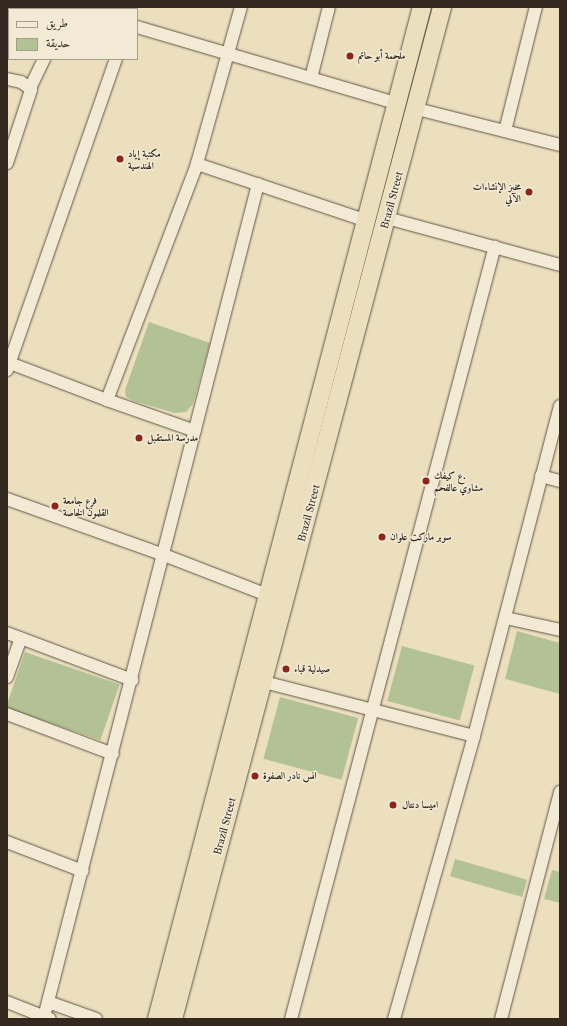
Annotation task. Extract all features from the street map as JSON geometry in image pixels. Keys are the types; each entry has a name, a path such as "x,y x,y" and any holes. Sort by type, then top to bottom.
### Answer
{"highway":[{"name":"Brazil Street","path":"157,1019 267,595 398,104 422,7"},
{"name":"Brazil Street","path":"173,1019 417,109 442,7"}],"street":[{"path":"107,400 197,164 241,7"},
{"path":"311,78 329,7"},
{"path":"504,131 536,7"},
{"path":"138,27 398,104"},
{"path":"7,163 31,90 30,88 44,60"},
{"path":"116,60 8,365 195,431"},
{"path":"7,79 21,82 30,88"},
{"path":"417,109 560,145"},
{"path":"197,164 367,221"},
{"path":"7,1002 47,1018 48,1002 83,871 258,184"},
{"path":"387,218 495,246 560,266"},
{"path":"291,1019 495,246"},
{"path":"394,1019 506,618 560,406"},
{"path":"541,476 560,481"},
{"path":"7,499 164,555 267,595"},
{"path":"506,618 560,630"},
{"path":"7,633 132,680"},
{"path":"7,677 21,638"},
{"path":"264,682 374,709 474,736"},
{"path":"7,714 113,754"},
{"path":"501,1019 560,792"},
{"path":"7,842 83,871"},
{"path":"48,1002 96,1019"}],"green space":[{"path":"149,322 210,343 193,404 186,412 175,413 134,401 126,397 125,390"},
{"path":"517,631 560,643 560,694 505,679"},
{"path":"402,646 474,665 460,720 387,701"},
{"path":"25,652 120,685 100,740 7,708"},
{"path":"280,697 358,718 342,780 263,759"},
{"path":"455,859 527,880 522,897 450,876"},
{"path":"552,870 560,872 560,903 544,899"}],"place":[{"name":"ملحمة أبو حاتم","path":"350,56"},
{"name":"مكتبة إياد الهندسية","path":"120,159"},
{"name":"مخبز الإنشاءات الآلي","path":"529,192"},
{"name":"مدرسة المستقبل","path":"139,438"},
{"name":"ع كيفك. مشاوي عالفحم","path":"426,481"},
{"name":"فرع جامعة القلمون الخاصة","path":"55,506"},
{"name":"سوبر ماركت علوان","path":"382,537"},
{"name":"صيدلية قباء","path":"286,669"},
{"name":"انس نادر الصفوة","path":"255,776"},
{"name":"اميسا دنتال","path":"393,805"}]}
